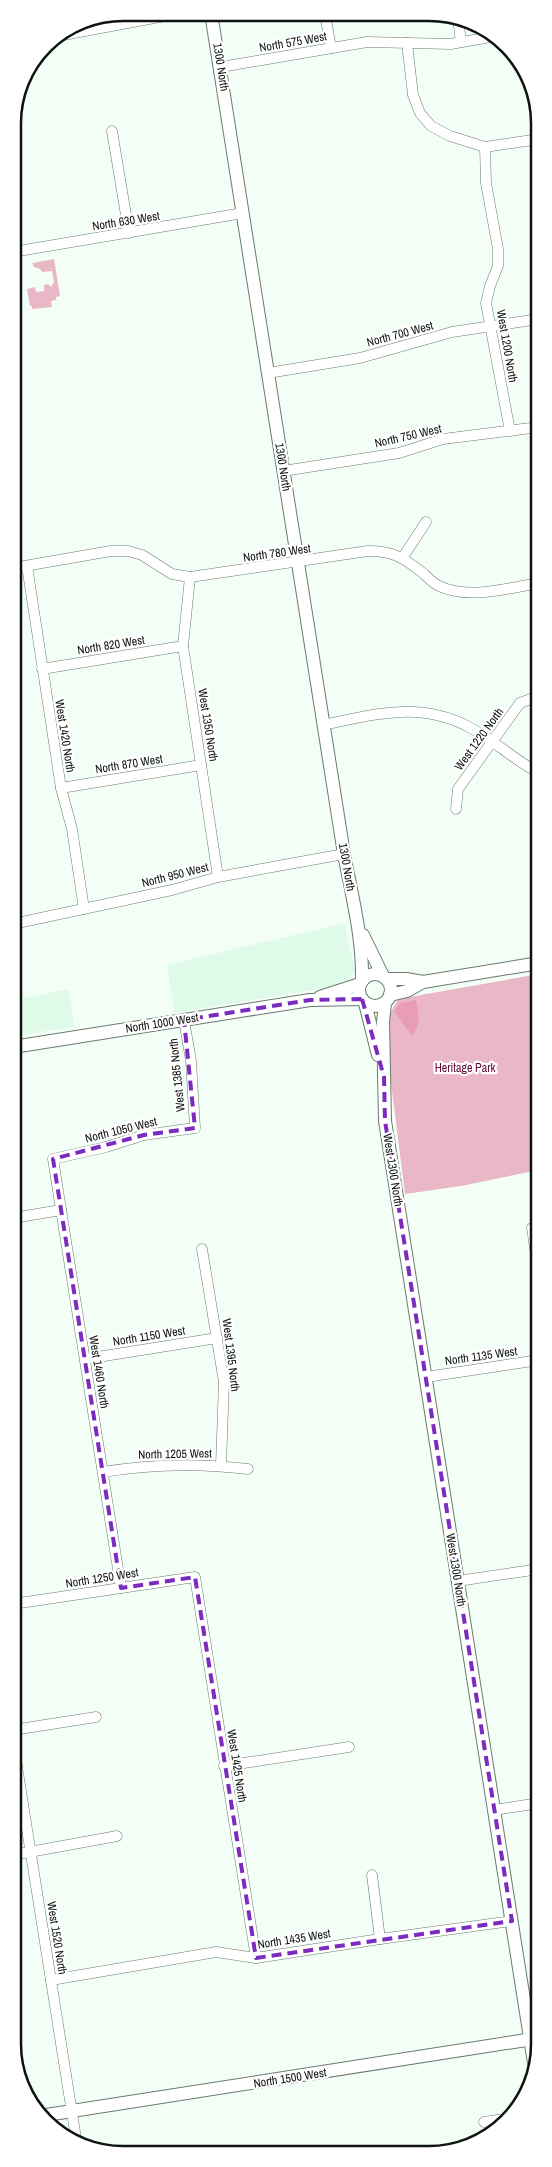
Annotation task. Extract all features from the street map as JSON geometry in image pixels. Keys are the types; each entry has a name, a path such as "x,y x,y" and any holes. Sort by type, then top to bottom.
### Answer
{"street":[{"path":"77,32 138,21"},
{"name":"1300 North","path":"212,21 344,854 357,921 362,960 361,982"},
{"path":"326,21 331,48"},
{"path":"459,26 461,42"},
{"name":"North 575 West","path":"221,68 367,42 451,44 485,38"},
{"path":"407,43 413,95 420,113 431,126 450,136 485,147 531,140"},
{"path":"112,131 128,233"},
{"name":"West 1200 North","path":"485,147 486,183 498,249 498,266 486,303 510,431"},
{"name":"North 630 West","path":"21,251 243,213"},
{"name":"North 700 West","path":"268,374 360,358 452,332 531,320"},
{"name":"North 750 West","path":"283,470 399,453 443,439 531,428"},
{"path":"403,557 426,522"},
{"name":"North 780 West","path":"21,567 111,552 128,551 142,555 172,574 190,577 368,551 383,551 403,557 438,586 460,592 484,591 531,584"},
{"name":"West 1420 North","path":"27,566 61,788 72,829 84,909"},
{"name":"West 1350 North","path":"190,577 183,646 218,877"},
{"name":"North 820 West","path":"42,669 183,646"},
{"name":"West 1220 North","path":"456,810 458,789 520,703 531,699"},
{"path":"324,725 390,711 420,713 444,718 468,727 518,762 531,769"},
{"name":"North 870 West","path":"61,788 201,765"},
{"name":"North 950 West","path":"21,922 172,890 218,877 344,854"},
{"name":"1300 North","path":"357,921 385,978"},
{"path":"423,982 375,1006 363,1001 359,993 361,982 372,974 385,978 423,982 531,963"},
{"path":"385,978 390,984 388,999"},
{"name":"North 1000 West","path":"310,1000 361,982"},
{"name":"West 1300 North","path":"388,999 384,1077 385,1121 512,1921 531,2018"},
{"name":"North 1000 West","path":"21,1046 310,1000 363,1001"},
{"name":"West 1300 North","path":"363,1001 384,1077"},
{"name":"West 1385 North","path":"184,1020 191,1061 195,1128"},
{"name":"North 1050 West","path":"53,1159 144,1135 195,1128"},
{"name":"West 1460 North","path":"53,1159 121,1588"},
{"path":"21,1217 61,1210"},
{"name":"West 1395 North","path":"202,1249 224,1382 221,1465"},
{"name":"North 1150 West","path":"85,1359 217,1338"},
{"name":"North 1135 West","path":"426,1377 531,1361"},
{"name":"North 1205 West","path":"102,1472 161,1465 221,1465 248,1469"},
{"path":"458,1581 531,1570"},
{"name":"North 1250 West","path":"21,1603 194,1577"},
{"name":"West 1425 North","path":"194,1577 256,1958"},
{"path":"21,1729 96,1717"},
{"path":"224,1766 349,1747"},
{"name":"West 1520 North","path":"21,1790 75,2134"},
{"path":"494,1810 531,1804"},
{"path":"21,1853 118,1836"},
{"path":"372,1875 380,1938"},
{"name":"North 1435 West","path":"51,1980 216,1952 256,1958 380,1938 512,1921"},
{"name":"North 1500 West","path":"50,2115 531,2040"},
{"path":"484,2122 496,2120"}],"highlighted area":[{"path":"362,999 384,1077 385,1121 512,1921 256,1958 195,1577 121,1588 53,1159 144,1135 195,1128 184,1020 310,1000"}],"shaded area":[{"path":"345,923 355,972 344,985 174,1013 167,965"},
{"path":"69,989 74,1027 21,1035 21,998"},
{"path":"416,1000 418,1019 417,1027 412,1036 394,1011 400,1003"}],"green space":[{"path":"54,259 60,296 56,297 56,300 51,301 52,307 32,309 27,289 35,287 36,292 44,291 44,285 48,284 51,287 54,282 52,271 42,272 34,267 32,263"},
{"name":"Heritage Park","path":"531,975 531,1172 461,1186 405,1194 390,1075 387,1019 398,999"}]}
